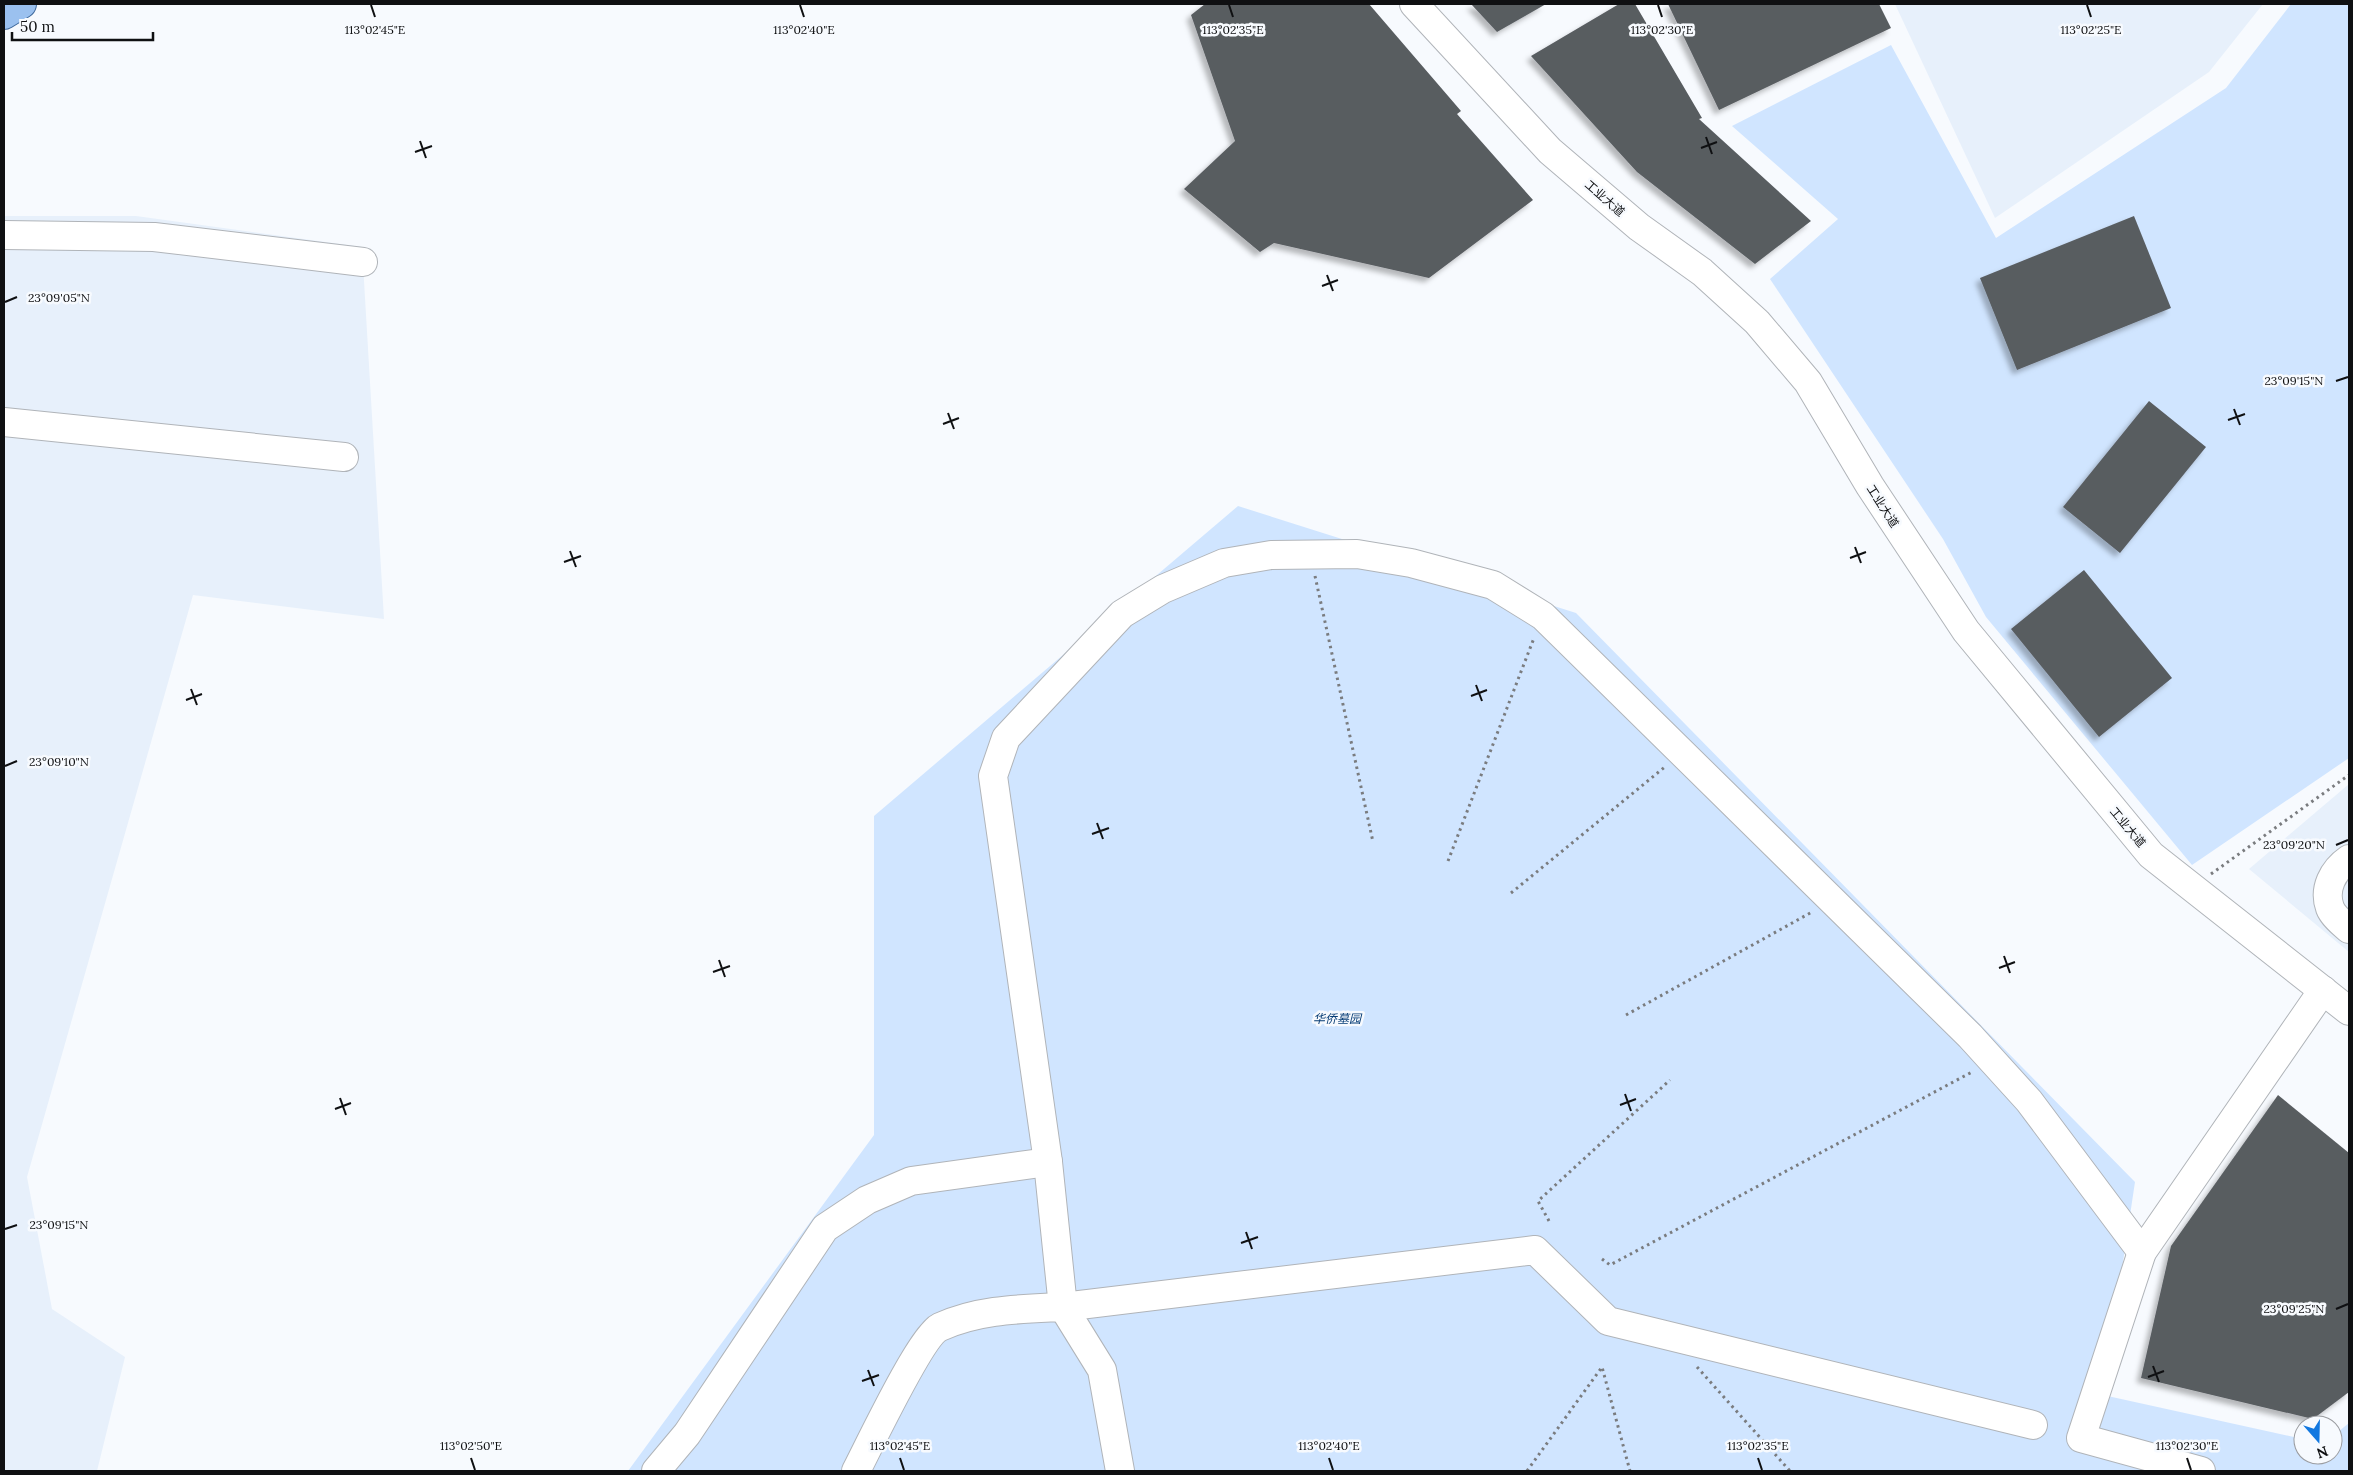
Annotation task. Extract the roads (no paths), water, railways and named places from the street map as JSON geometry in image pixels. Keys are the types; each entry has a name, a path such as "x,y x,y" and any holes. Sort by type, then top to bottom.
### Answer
{"main road":[{"path":"4,15 22,4"}],"street":[{"name":"工业大道","path":"1414,4 1550,151 1639,227 1702,272 1757,322 1808,382 1870,486 1966,631 2151,855 2349,1011"},
{"path":"4,235 154,237 363,262"},
{"path":"4,422 344,457"},
{"path":"1120,1471 1102,1370 1064,1307 1048,1162 993,776 1006,738 1122,614 1163,589 1224,563 1271,555 1356,554 1411,563 1469,577 1493,585 1542,616 1970,1036 2029,1101 2142,1252"},
{"path":"2349,859 2337,869 2328,884 2330,909 2349,929"},
{"path":"2201,1471 2081,1438 2142,1252 2323,990"},
{"path":"656,1471 687,1434 825,1228 867,1200 911,1181 1048,1162"},
{"path":"856,1471 922,1346 938,1328 991,1311 1064,1307 1535,1250 1608,1321 2033,1425"}],"park label":[{"name":"华侨墓园","path":"1337,1018"}]}
